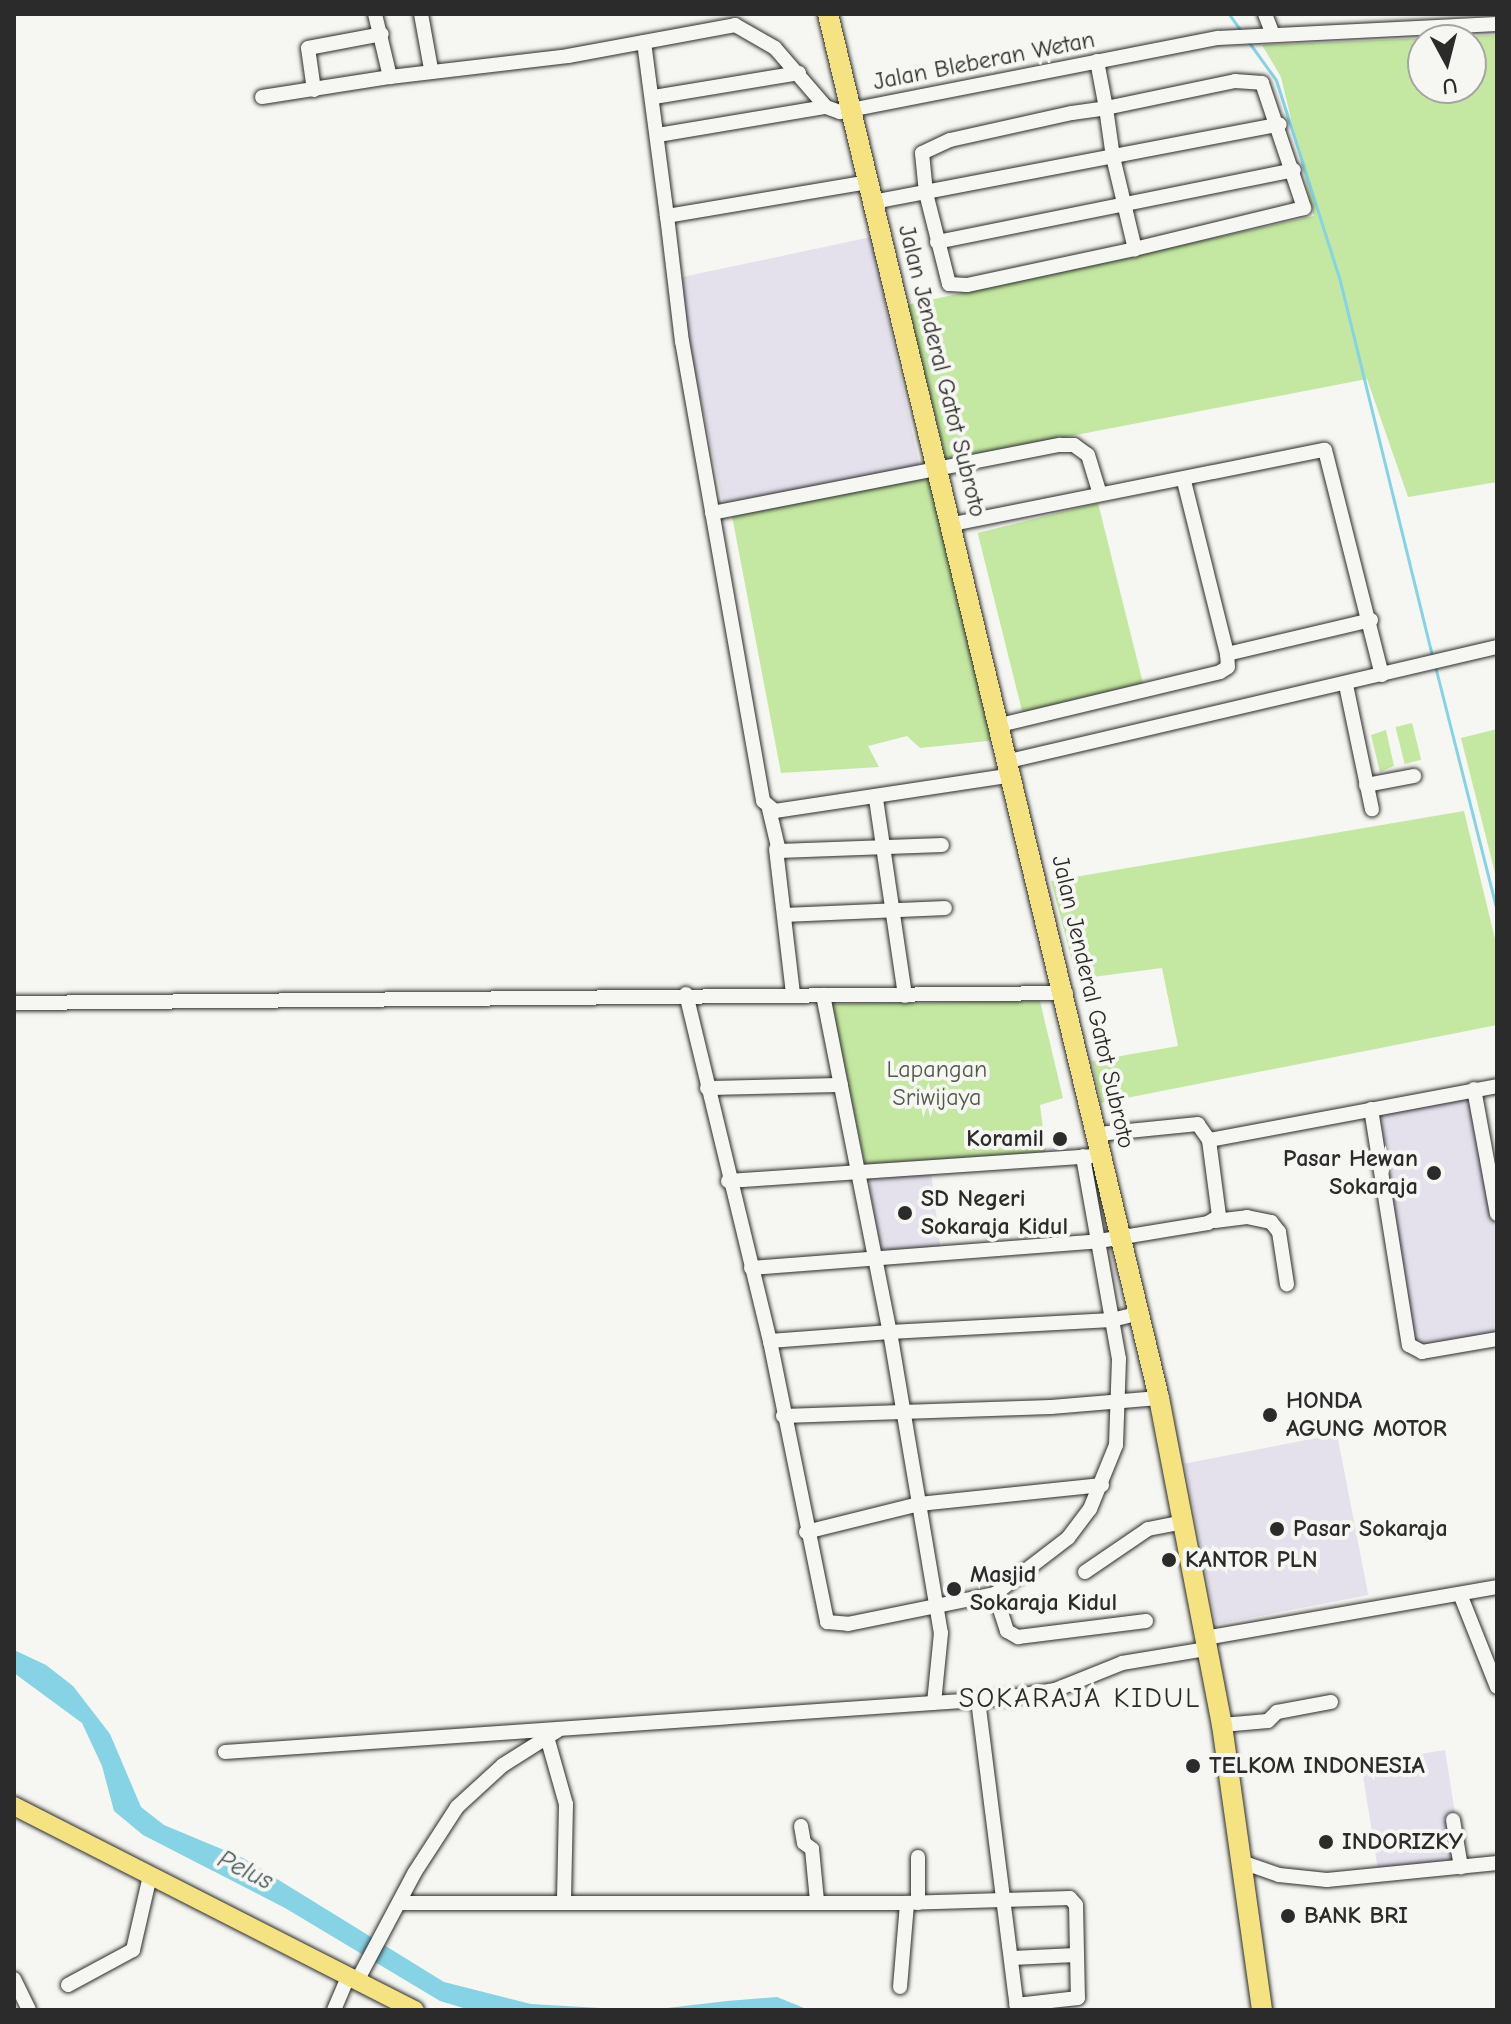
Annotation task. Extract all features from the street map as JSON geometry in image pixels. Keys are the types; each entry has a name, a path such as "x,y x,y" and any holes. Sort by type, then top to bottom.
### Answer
{"highway":[{"name":"Jalan Jenderal Gatot Subroto","path":"828,14 1066,993 1098,1134 1093,1156 1122,1237 1159,1398 1222,1725 1262,2010"}],"main road":[{"path":"14,1806 415,2010"}],"street":[{"path":"375,14 390,77"},
{"path":"421,14 431,69"},
{"path":"1265,14 1268,33"},
{"name":"Jalan Bleberan Wetan","path":"658,135 826,107 852,110 1218,38 1412,22 1497,24"},
{"path":"262,97 431,69 568,56 735,25 775,48 826,107"},
{"path":"314,90 308,48 382,34"},
{"path":"644,42 712,513 763,801 769,809 776,849 793,994"},
{"path":"1097,61 1113,157 1135,249"},
{"path":"654,97 799,73"},
{"path":"1255,81 1267,87 1280,124 1304,202 1300,210 1135,249 957,285 946,280 926,193 922,156 930,147 1106,108 1255,81"},
{"path":"667,216 870,192 926,193 1280,124"},
{"path":"937,242 1294,170"},
{"path":"712,513 1074,445 1088,455 1100,495 1184,481 1325,450 1371,620 1382,675"},
{"path":"1000,725 1220,672 1228,667 1184,481"},
{"path":"953,524 1099,491"},
{"path":"1227,654 1371,620"},
{"path":"769,809 876,799 1497,647"},
{"path":"1346,685 1372,809"},
{"path":"1366,785 1414,776"},
{"path":"876,799 905,996"},
{"path":"776,849 942,845"},
{"path":"785,915 945,908"},
{"path":"14,1003 686,994 905,996 1066,993"},
{"path":"686,994 728,1181 770,1341 806,1532 827,1622 848,1624 995,1594 1068,1538 1102,1485 1116,1445 1120,1403 1112,1320 1099,1241 1093,1156 728,1181"},
{"path":"823,995 876,1256 938,1607 941,1633 934,1703"},
{"path":"707,1088 841,1085"},
{"path":"1209,1140 1497,1086"},
{"path":"1474,1089 1497,1214"},
{"path":"1371,1109 1409,1345 1422,1352 1497,1339"},
{"path":"1098,1134 1194,1121 1209,1140 1219,1216 1215,1221"},
{"path":"751,1268 1099,1241 1247,1217 1271,1222 1279,1232 1287,1284"},
{"path":"770,1341 1112,1320 1140,1313"},
{"path":"783,1416 1120,1403 1159,1398"},
{"path":"806,1532 919,1504 1102,1485"},
{"path":"1085,1572 1148,1529 1183,1522"},
{"path":"1481,1589 1480,1581 1497,1577"},
{"path":"225,1752 553,1734 978,1700 1055,1690 1122,1663 1206,1643 1497,1587"},
{"path":"995,1594 1007,1631 1018,1637 1146,1621"},
{"path":"1460,1594 1496,1681"},
{"path":"400,1903 913,1903 1004,1902 1073,1900 1076,2000 1016,2008 1012,1958 1004,1902 978,1700"},
{"path":"1222,1725 1268,1721 1277,1712 1331,1702"},
{"path":"334,2010 457,1807 503,1765 553,1734"},
{"path":"553,1734 566,1804 564,1903"},
{"path":"1453,1820 1461,1867"},
{"path":"801,1826 804,1843 812,1849 817,1901"},
{"path":"900,1987 918,1857"},
{"path":"1239,1861 1279,1875 1327,1880 1497,1863"},
{"path":"68,1985 133,1950 150,1876"},
{"path":"1012,1958 1076,1955"},
{"path":"14,1979 29,2010"}],"shaded area":[{"path":"871,237 922,475 726,516 675,279"},
{"name":"Pasar Hewan Sokaraja","path":"1472,1089 1497,1236 1497,1334 1415,1346 1371,1109"},
{"name":"SD Negeri Sokaraja Kidul","path":"931,1171 941,1248 879,1256 869,1179"},
{"name":"Pasar Sokaraja","path":"1337,1434 1368,1595 1216,1625 1185,1464"},
{"path":"1445,1750 1463,1862 1379,1875 1361,1763"}],"green space":[{"path":"1487,35 1497,35 1497,482 1408,497 1367,379 946,460 907,305 1314,216 1281,77 1262,45 1407,39 1407,104 1487,104"},
{"path":"929,477 997,740 920,748 907,736 868,746 879,767 781,773 732,516"},
{"path":"1098,503 1144,687 1024,717 978,533"},
{"path":"1412,723 1421,760 1405,764 1396,727"},
{"path":"1497,729 1497,881 1461,738"},
{"path":"1386,730 1394,766 1380,772 1371,735"},
{"path":"1464,811 1497,947 1497,1025 1101,1103 1092,1061 1178,1046 1162,968 1077,979 1051,881"},
{"name":"Lapangan Sriwijaya","path":"1040,1001 1063,1098 1040,1105 1047,1160 866,1169 831,1004"}],"water":[{"name":"Pelus","path":"14,1650 46,1665 73,1686 110,1734 141,1807 164,1825 243,1858 444,1982 531,2004 635,2010 470,2010 440,2001 285,1908 143,1835 114,1811 102,1766 82,1723 14,1673"},
{"path":"777,1997 809,2010 650,2010 727,2001"}],"waterway":[{"path":"1229,14 1241,31"},
{"path":"1248,41 1276,80 1339,277 1433,659"},
{"path":"1435,666 1497,911"}],"place":[{"name":"Koramil","path":"1060,1139"},
{"name":"Pasar Hewan Sokaraja","path":"1434,1173"},
{"name":"SD Negeri Sokaraja Kidul","path":"905,1213"},
{"name":"HONDA AGUNG MOTOR","path":"1270,1415"},
{"name":"Pasar Sokaraja","path":"1277,1529"},
{"name":"KANTOR PLN","path":"1169,1560"},
{"name":"Masjid Sokaraja Kidul","path":"954,1589"},
{"name":"TELKOM INDONESIA","path":"1193,1766"},
{"name":"INDORIZKY","path":"1326,1842"},
{"name":"BANK BRI","path":"1288,1916"}],"district":[{"name":"SOKARAJA KIDUL","path":"1080,1698"}]}
